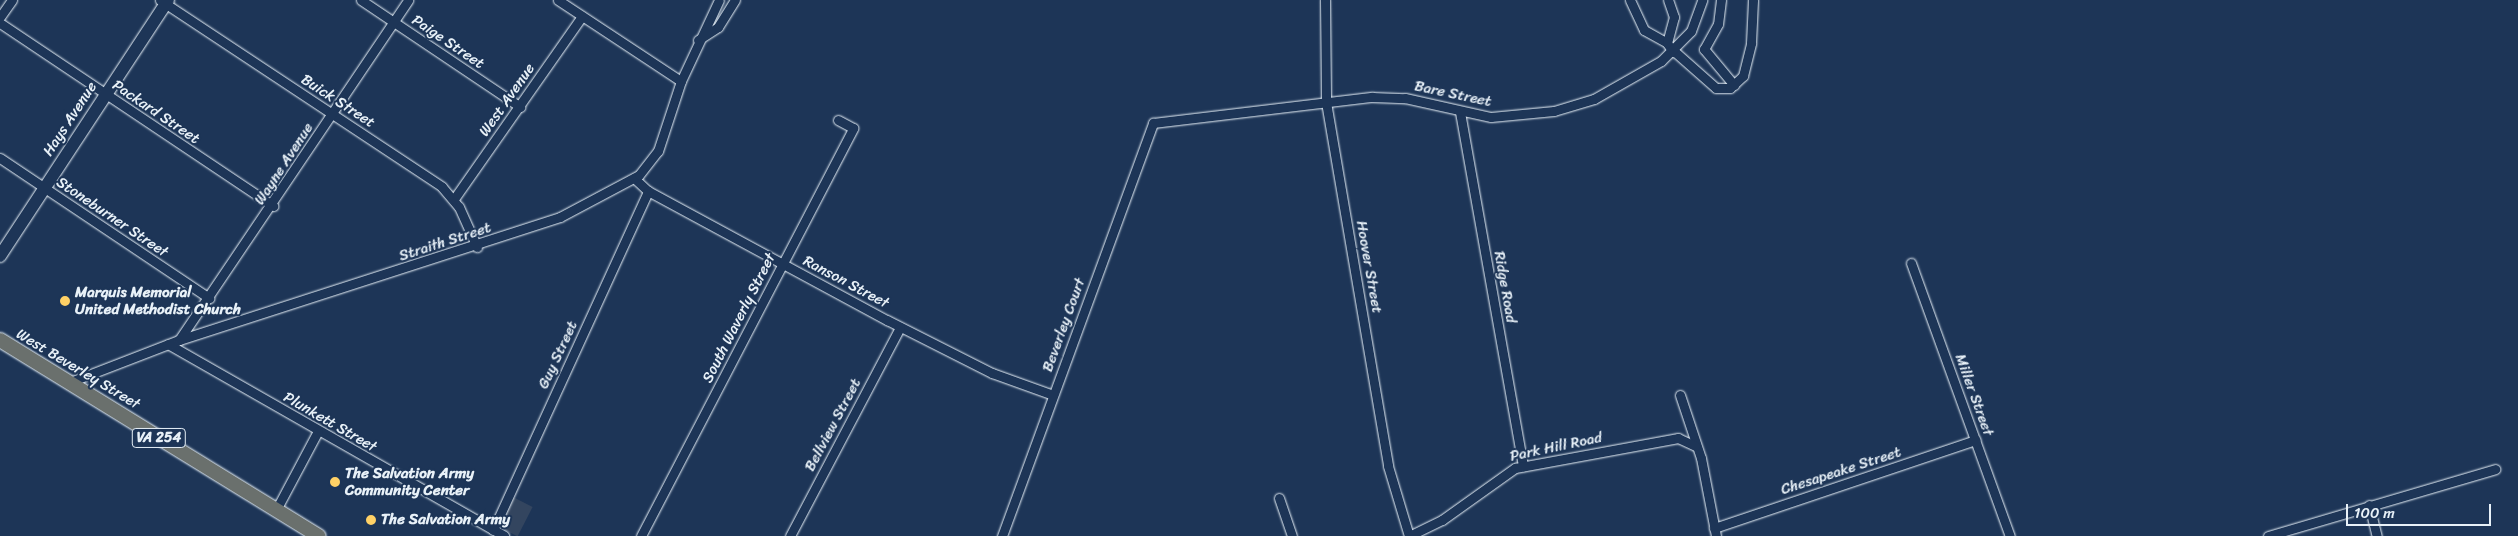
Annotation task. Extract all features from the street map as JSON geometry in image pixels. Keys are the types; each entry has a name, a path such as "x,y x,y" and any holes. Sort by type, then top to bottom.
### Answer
{"main road":[{"name":"West Beverley Street","path":"1,343 70,382 318,536"}],"street":[{"path":"0,18 12,0"},
{"name":"Paige Street","path":"361,0 520,107"},
{"name":"Wayne Avenue","path":"179,340 273,206 408,0"},
{"path":"558,0 681,81"},
{"name":"Straith Street","path":"70,382 179,340 476,247 560,217 634,178 658,151 681,81 698,40 719,0"},
{"path":"698,40 718,27 735,0"},
{"name":"Hoover Street","path":"1324,0 1326,102 1388,466 1409,536"},
{"path":"1630,0 1644,30 1667,43 1674,52 1716,88 1734,86 1743,76 1752,43 1753,0"},
{"path":"1667,43 1674,18 1668,0"},
{"name":"Bare Street","path":"1153,124 1326,102 1395,97 1460,112 1509,117 1554,112 1628,82 1674,52 1692,31 1702,0"},
{"path":"1721,0 1718,24 1704,49 1734,86"},
{"name":"Hays Avenue","path":"0,256 106,95 164,1"},
{"name":"Buick Street","path":"164,1 454,199"},
{"name":"West Avenue","path":"454,199 582,16"},
{"name":"Packard Street","path":"0,23 273,206"},
{"name":"Ridge Road","path":"1460,112 1523,466"},
{"name":"South Waverly Street","path":"641,536 853,128 838,120"},
{"name":"Beverley Court","path":"1002,536 1153,124"},
{"name":"Stoneburner Street","path":"0,158 209,298"},
{"name":"Ranson Street","path":"634,178 648,191 900,327 992,373 1053,395"},
{"name":"Guy Street","path":"493,530 648,191"},
{"path":"454,199 476,247"},
{"name":"Miller Street","path":"1911,263 2010,536"},
{"name":"Bellview Street","path":"790,536 900,327"},
{"name":"Plunkett Street","path":"168,344 504,536"},
{"path":"1680,396 1711,498 1715,532"},
{"path":"276,510 318,431"},
{"name":"Park Hill Road","path":"1409,536 1442,520 1495,478 1523,466 1678,438 1695,446"},
{"name":"Chesapeake Street","path":"1715,532 1976,440"},
{"path":"2268,536 2494,469"},
{"path":"1279,498 1292,536"},
{"path":"2369,505 2377,536"}],"shaded area":[{"path":"513,497 533,507 518,536 498,526"}],"place":[{"name":"Marquis Memorial United Methodist Church","path":"65,301"},
{"name":"The Salvation Army Community Center","path":"335,482"},
{"name":"The Salvation Army","path":"371,520"}]}
